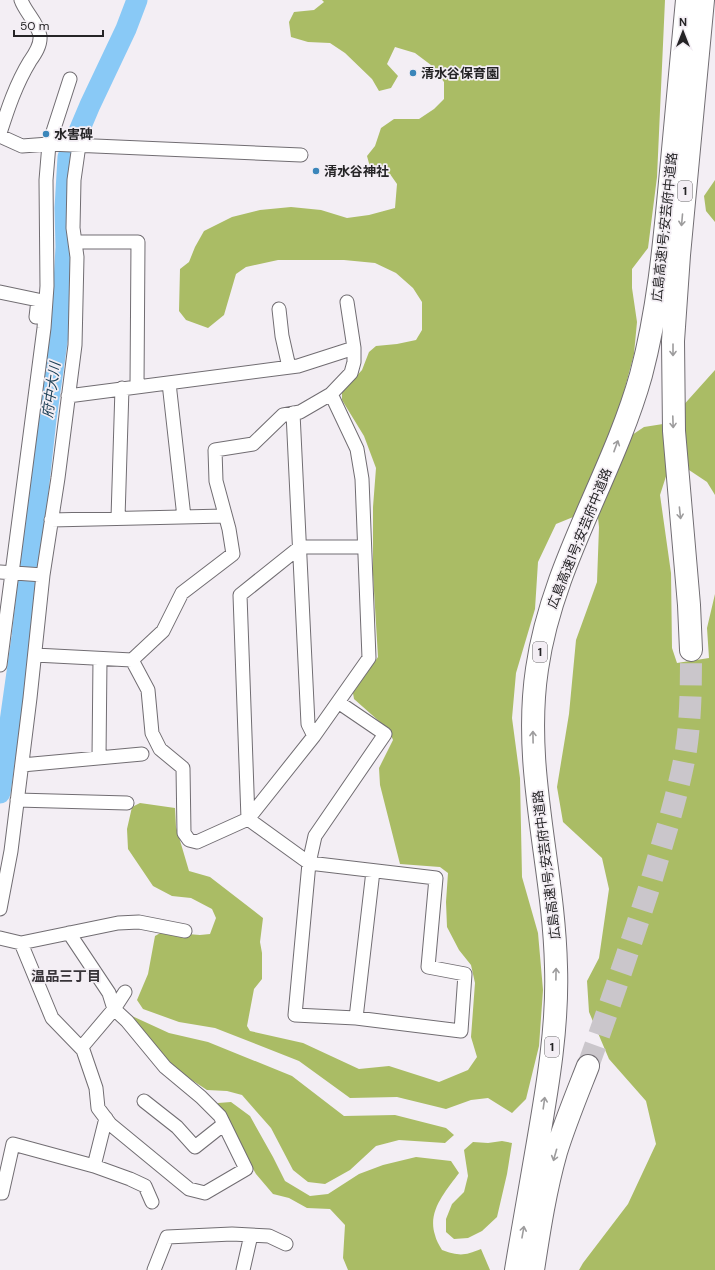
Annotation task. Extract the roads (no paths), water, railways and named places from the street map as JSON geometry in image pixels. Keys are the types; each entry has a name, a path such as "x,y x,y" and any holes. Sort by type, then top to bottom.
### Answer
{"highway":[{"path":"677,0 678,176"},
{"name":"広島高速1号;安芸府中道路","path":"687,0 678,176 672,382 677,474 689,605 691,650"},
{"name":"広島高速1号;安芸府中道路","path":"516,1270 544,1106 556,998 555,940 535,776 533,720 537,668 548,616 556,590 578,534 613,454 640,377 658,295 678,176 703,0"},
{"path":"678,176 693,145 711,0"},
{"path":"533,1270 543,1206 556,1152 565,1124 588,1066"}],"street":[{"path":"0,133 21,75 38,49 40,36 21,0"},
{"path":"0,665 6,572 41,351 47,286 46,180 49,144 70,79"},
{"path":"0,136 22,146 49,144 300,154"},
{"path":"0,909 11,851 35,655 43,575 75,345 77,257 73,228 74,180 79,145"},
{"path":"75,242 138,242 137,386"},
{"path":"0,292 38,300 35,334 41,351"},
{"path":"35,655 132,660 163,631 182,593 233,554 216,481 215,450 253,444 283,415 300,412 331,394 351,373 354,362 354,348 347,302"},
{"path":"279,309 288,367"},
{"path":"68,396 298,366 354,348"},
{"path":"169,382 184,517"},
{"path":"118,518 122,388"},
{"path":"132,660 148,690 152,733 160,749 183,768 184,833 189,840 197,842 248,819 314,736 369,658 362,479 357,449 331,394"},
{"path":"294,413 308,724 314,736"},
{"path":"51,520 225,516"},
{"path":"248,819 240,595 300,547 364,547"},
{"path":"6,572 43,575"},
{"path":"99,757 100,658"},
{"path":"248,819 309,864 436,878 428,967 466,974 460,1031 356,1018 295,1015 309,864 315,836 385,734 338,702"},
{"path":"22,765 142,754"},
{"path":"17,800 127,803"},
{"path":"356,1018 373,871"},
{"path":"0,938 21,943 118,923 139,922 185,930"},
{"path":"21,943 52,1018 81,1048 96,1088 98,1108 110,1124 189,1190 205,1193 246,1169 220,1116 201,1097 165,1068 127,1021 114,1009 109,993 69,933"},
{"path":"81,1048 114,1009 125,992"},
{"path":"144,1101 177,1127 195,1147 224,1124"},
{"path":"94,1166 106,1118"},
{"path":"0,1144 13,1144 94,1166 130,1179 145,1186 152,1202"},
{"path":"0,1193 2,1193 13,1144"},
{"path":"154,1270 167,1237 232,1234 269,1236 286,1244"},
{"path":"243,1270 250,1235"}],"waterway":[{"name":"府中大川","path":"0,793 22,637 46,419 63,300 66,247 65,208 68,157 90,105 126,29 137,0"}],"tunnel":[{"path":"588,1066 651,882 679,783 686,750 689,725 691,650"}],"place":[{"name":"清水谷保育園","path":"413,73"},
{"name":"水害碑","path":"46,134"},
{"name":"清水谷神社","path":"316,171"}],"district":[{"name":"温品三丁目","path":"66,976"}]}
